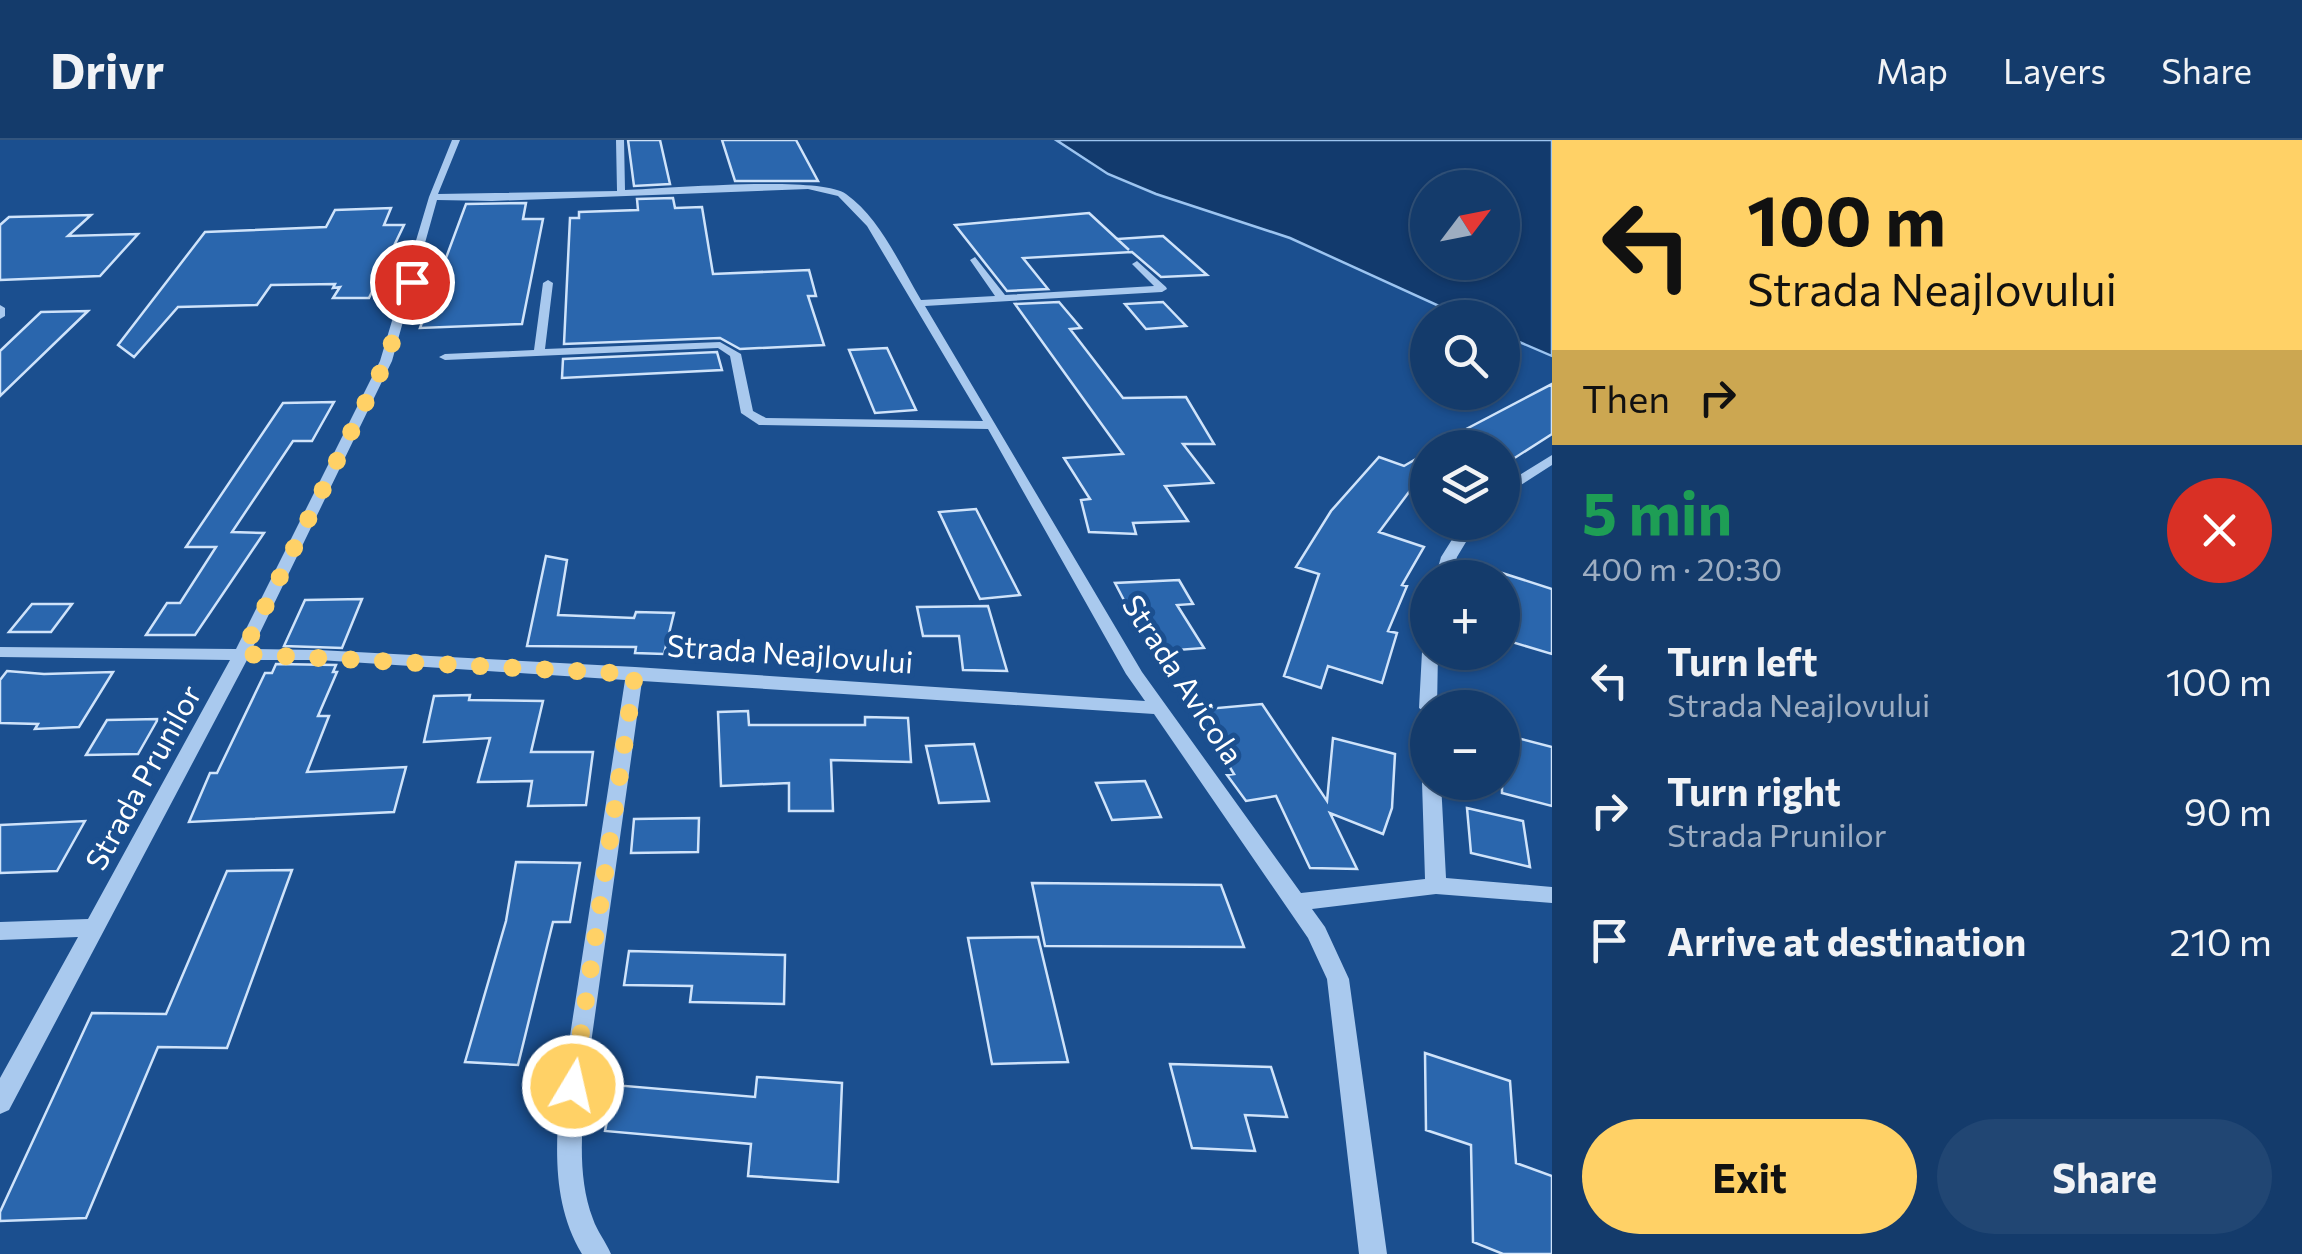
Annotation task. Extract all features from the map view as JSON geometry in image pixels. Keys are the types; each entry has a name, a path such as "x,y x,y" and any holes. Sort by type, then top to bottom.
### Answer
{"street":[{"name":"Strada Prunilor","path":"0,1102 242,654 386,361 433,197 456,140"},
{"path":"433,197 621,193 620,140"},
{"name":"Strada Avicola","path":"621,193 824,188 841,194 870,225 920,303 1156,708 1298,902 1338,980 1373,1254"},
{"path":"975,260 1002,298"},
{"path":"920,303 1162,289 1137,264"},
{"path":"539,352 548,283"},
{"path":"0,308 0,316"},
{"path":"445,357 720,344 735,354 747,412 762,422 992,426"},
{"path":"1520,481 1552,459"},
{"name":"Strada Neajlovului","path":"0,652 336,656 1156,708"},
{"path":"598,1254 574,1202 568,1150 573,1086 635,674"},
{"path":"1432,800 1436,886"},
{"path":"1298,902 1436,886 1552,895"},
{"path":"0,931 92,928"}],"water":[{"path":"1056,140 1552,140 1552,356 1520,342 1520,300 1426,300 1290,238 1108,174"}],"building":[{"path":"628,140 660,140 670,184 634,186"},
{"path":"722,140 796,140 818,181 735,181"},
{"path":"673,198 675,208 702,207 713,274 809,270 816,296 808,296 824,345 740,349 720,338 564,344 570,218 579,218 579,212 638,210 637,199"},
{"path":"526,203 523,219 543,219 522,324 420,328 466,204"},
{"path":"391,208 384,225 404,225 369,298 333,298 340,287 333,288 335,284 271,285 257,305 178,307 134,357 118,345 205,232 326,227 335,210"},
{"path":"1089,213 1117,239 1163,236 1207,275 1161,277 1132,252 1023,258 1048,289 1007,291 955,225"},
{"path":"91,215 68,236 138,234 100,276 0,280 0,225 9,217"},
{"path":"1059,302 1081,328 1070,329 1123,398 1186,397 1214,444 1183,444 1213,483 1165,486 1188,521 1133,523 1136,534 1089,532 1081,500 1090,499 1064,458 1123,454 1015,304"},
{"path":"1163,302 1186,326 1146,329 1125,304"},
{"path":"88,311 0,396 0,351 41,312"},
{"path":"887,348 916,410 875,413 849,350"},
{"path":"717,352 722,370 562,378 563,359"},
{"path":"1552,384 1552,434 1520,454 1520,430 1464,430 1502,410 1520,410 1520,401"},
{"path":"334,402 312,441 293,441 232,532 264,533 195,635 146,635 167,603 180,603 216,547 186,547 283,403"},
{"path":"1379,457 1404,466 1410,462 1410,492 1379,532 1424,547 1416,560 1410,560 1410,571 1402,585 1407,586 1388,631 1397,633 1382,683 1328,666 1321,688 1284,676 1319,574 1296,567 1331,511"},
{"path":"976,509 1020,595 980,599 939,512"},
{"path":"546,556 567,560 558,615 634,618 636,612 674,613 664,654 635,653 636,647 527,646"},
{"path":"1520,579 1552,589 1552,654 1520,644"},
{"path":"1179,580 1193,604 1177,605 1204,648 1151,652 1115,583"},
{"path":"362,599 342,648 284,646 305,600"},
{"path":"32,604 72,604 51,632 9,632"},
{"path":"988,606 1007,671 963,670 959,636 923,636 917,607"},
{"path":"276,664 336,665 333,672 337,672 318,716 329,716 307,772 406,767 394,812 189,822 210,773 217,773 265,673 272,673"},
{"path":"7,671 113,672 79,727 35,729 38,724 0,723 0,680"},
{"path":"470,695 469,700 543,701 531,752 593,752 586,805 528,806 532,781 478,782 490,738 424,742 434,696"},
{"path":"1262,704 1327,801 1333,738 1395,754 1392,808 1383,834 1330,813 1357,869 1310,868 1276,796 1246,801 1227,775 1234,774 1195,710"},
{"path":"748,711 749,725 865,725 865,717 908,718 911,762 831,760 833,811 789,811 789,783 721,786 718,712"},
{"path":"158,719 138,754 86,755 107,720"},
{"path":"1520,739 1552,747 1552,806 1520,798"},
{"path":"974,744 989,801 939,803 926,746"},
{"path":"1145,781 1161,817 1112,820 1096,783"},
{"path":"1467,808 1523,821 1530,867 1471,853"},
{"path":"699,818 698,852 631,853 634,819"},
{"path":"85,821 57,871 0,873 0,825"},
{"path":"516,862 580,863 570,922 553,922 518,1065 465,1062 506,921"},
{"path":"292,870 227,1048 158,1047 86,1218 0,1221 0,1212 92,1013 166,1014 227,871"},
{"path":"1032,883 1221,885 1244,947 1045,946"},
{"path":"1038,937 1068,1062 992,1064 968,938"},
{"path":"629,951 785,955 784,1004 690,1002 692,986 624,985"},
{"path":"1425,1053 1510,1081 1516,1163 1552,1176 1552,1254 1503,1254 1473,1242 1471,1145 1426,1130"},
{"path":"1170,1064 1271,1067 1287,1117 1245,1115 1255,1151 1192,1148"},
{"path":"757,1077 842,1083 838,1182 748,1176 751,1144 605,1131 614,1085 755,1097"}],"route":[{"path":"412,282 386,361 242,654 390,658 635,674 573,1086"}]}
